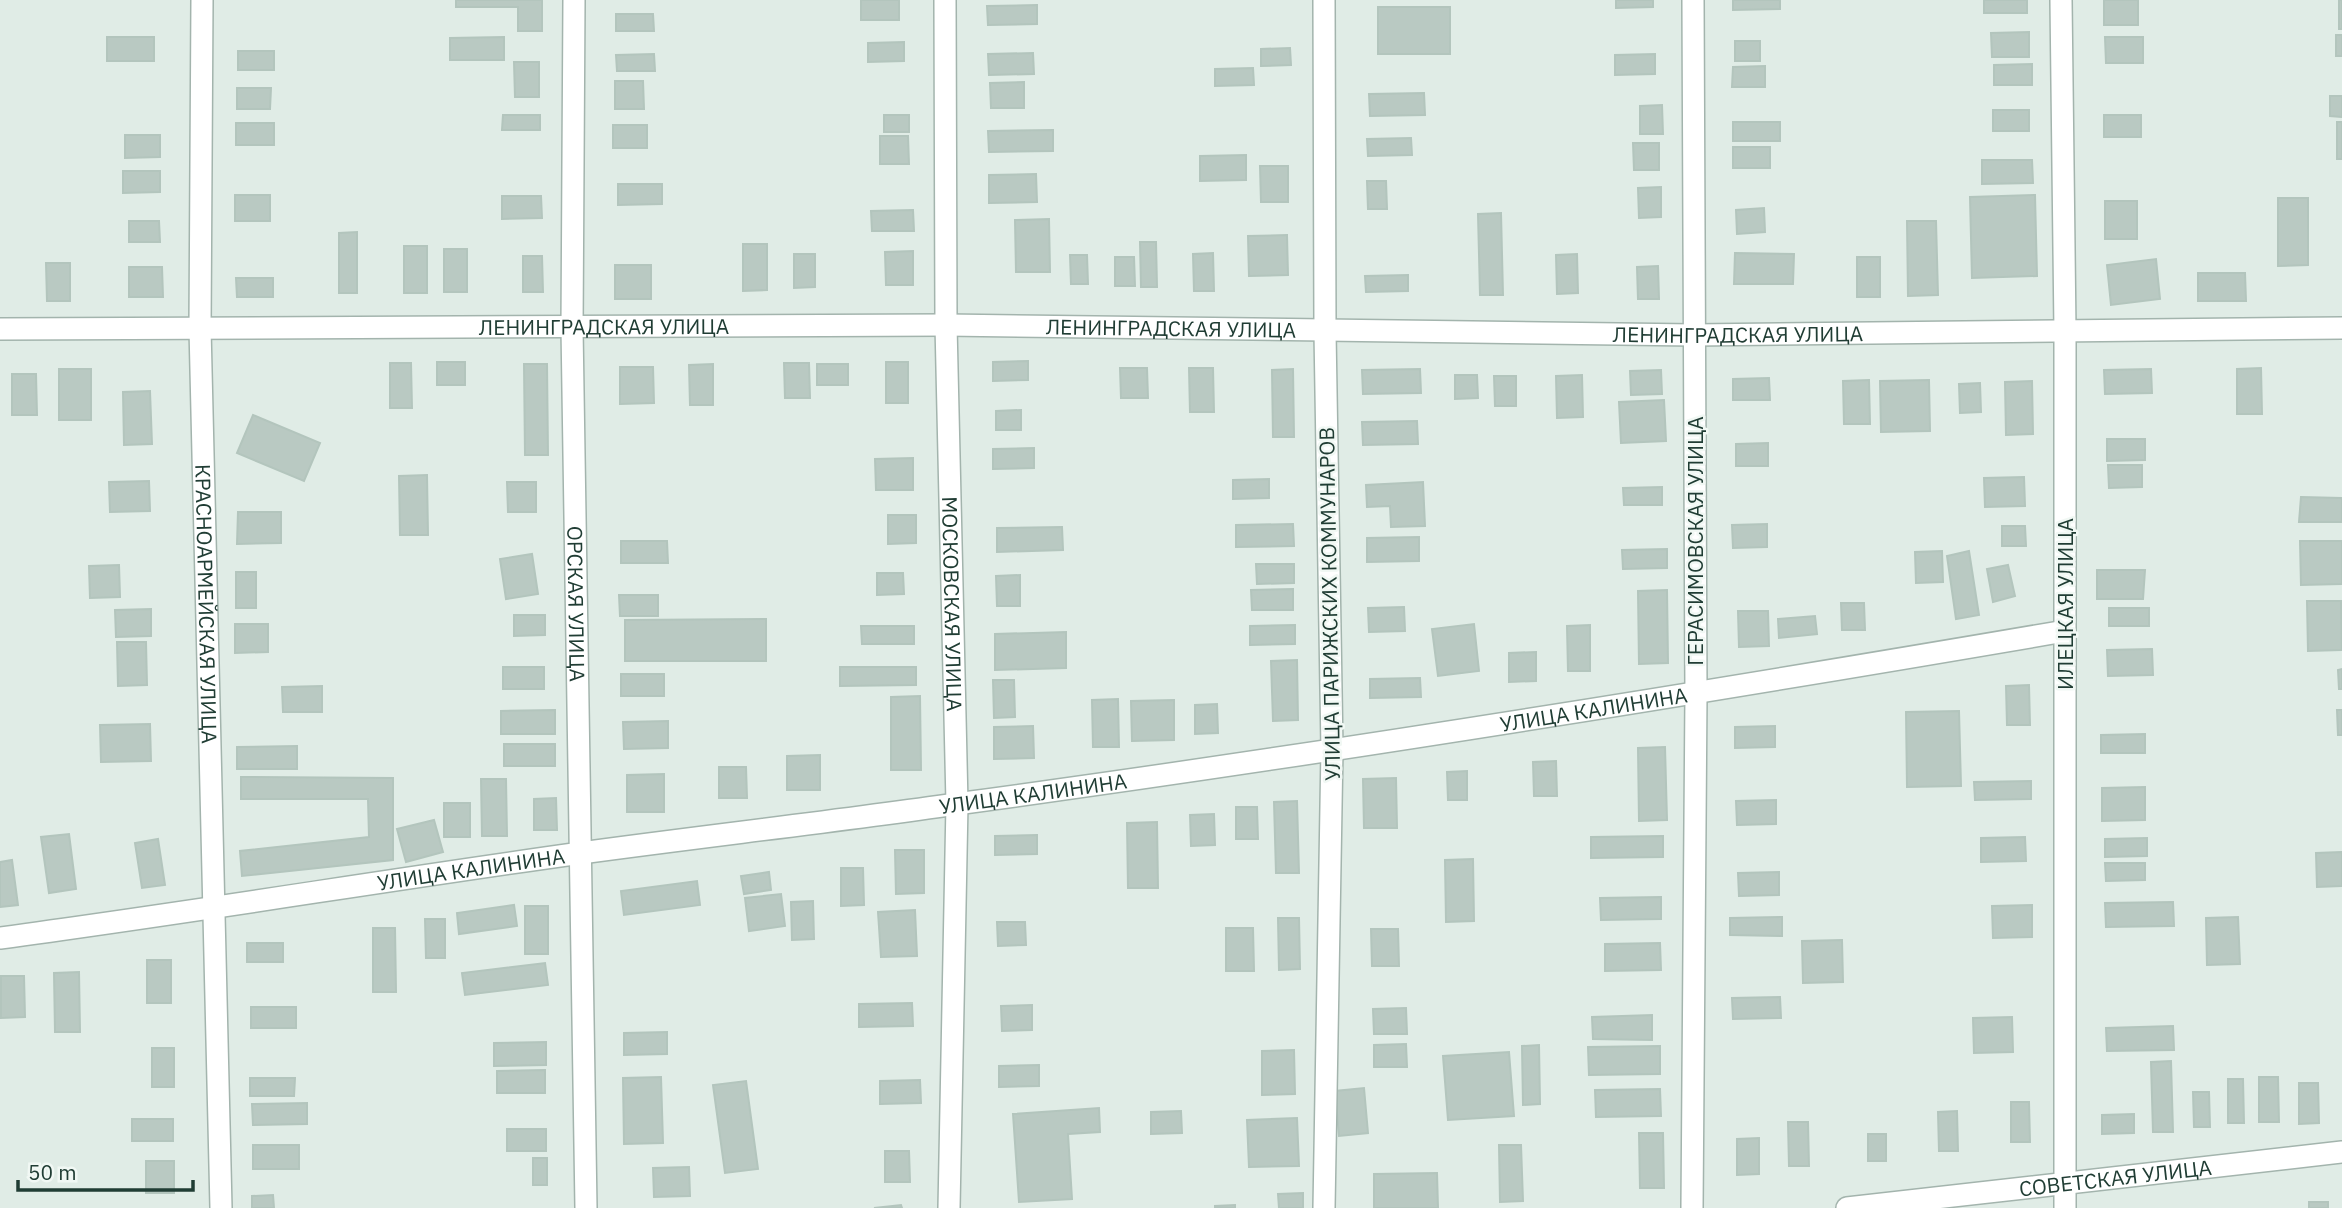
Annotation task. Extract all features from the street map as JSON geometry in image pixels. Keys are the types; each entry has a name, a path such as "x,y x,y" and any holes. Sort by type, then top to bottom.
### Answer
{"street":[{"name":"КРАСНОАРМЕЙСКАЯ УЛИЦА","path":"202,0 200,328 221,1208"},
{"name":"ОРСКАЯ УЛИЦА","path":"574,0 572,328 586,1208"},
{"name":"МОСКОВСКАЯ УЛИЦА","path":"945,0 946,324 957,804 949,1208"},
{"name":"УЛИЦА ПАРИЖСКИХ КОММУНАРОВ","path":"1324,0 1325,332 1332,749 1324,1208"},
{"name":"ГЕРАСИМОВСКАЯ УЛИЦА","path":"1692,1208 1696,694 1693,0"},
{"name":"ИЛЕЦКАЯ УЛИЦА","path":"2061,0 2066,331 2065,1208"},
{"name":"ЛЕНИНГРАДСКАЯ УЛИЦА","path":"0,329 946,324 1325,332 1694,335 2342,328"},
{"name":"УЛИЦА КАЛИНИНА","path":"0,938 214,910 579,853 957,804 1332,749 1696,694 2065,631"},
{"name":"СОВЕТСКАЯ УЛИЦА","path":"1847,1208 2342,1152"}],"building":[{"path":"456,0 542,0 542,31 518,31 518,7 456,7"},
{"path":"861,0 899,0 899,20 861,20"},
{"path":"1616,0 1653,0 1653,7 1616,8"},
{"path":"1733,0 1780,0 1780,9 1733,10"},
{"path":"1984,0 2027,0 2027,13 1984,13"},
{"path":"2104,0 2138,0 2138,25 2104,25"},
{"path":"2339,0 2342,0 2342,29 2339,29"},
{"path":"1037,5 1037,24 988,25 987,6"},
{"path":"1378,7 1450,7 1450,54 1378,54"},
{"path":"616,14 653,14 654,31 616,31"},
{"path":"2029,32 2029,57 1992,57 1991,33"},
{"path":"2336,35 2342,35 2342,56 2336,56"},
{"path":"107,37 154,37 154,61 107,61"},
{"path":"504,37 504,60 450,60 450,38"},
{"path":"2105,37 2143,37 2143,63 2106,63"},
{"path":"1735,41 1760,41 1760,61 1735,61"},
{"path":"904,42 904,61 868,62 868,43"},
{"path":"1290,48 1291,65 1261,66 1261,49"},
{"path":"238,51 274,51 274,70 238,70"},
{"path":"1033,53 1034,74 989,75 988,54"},
{"path":"654,54 655,71 617,71 616,55"},
{"path":"1655,54 1655,74 1615,75 1615,55"},
{"path":"514,62 539,62 539,97 515,97"},
{"path":"2032,64 2032,85 1994,85 1994,65"},
{"path":"1765,66 1765,87 1732,87 1733,67"},
{"path":"1253,68 1254,85 1215,86 1215,69"},
{"path":"615,81 643,81 644,109 615,109"},
{"path":"1024,82 1024,108 991,108 990,83"},
{"path":"237,88 271,88 270,109 237,109"},
{"path":"1424,93 1425,115 1370,116 1369,94"},
{"path":"2330,96 2342,96 2342,117 2330,116"},
{"path":"1662,105 1663,134 1640,134 1640,106"},
{"path":"1993,110 2029,110 2029,131 1993,131"},
{"path":"503,115 540,115 540,130 502,130"},
{"path":"884,115 909,115 909,132 884,132"},
{"path":"2104,115 2141,115 2141,137 2104,137"},
{"path":"1733,122 1780,122 1780,141 1733,141"},
{"path":"2337,122 2342,122 2342,159 2337,159"},
{"path":"236,123 274,123 274,145 236,145"},
{"path":"613,125 647,125 647,148 613,148"},
{"path":"1053,130 1053,151 989,152 988,131"},
{"path":"125,135 160,135 160,157 125,158"},
{"path":"880,136 908,136 909,164 880,164"},
{"path":"1411,138 1412,155 1368,156 1367,139"},
{"path":"1633,143 1659,143 1659,170 1634,170"},
{"path":"1733,147 1770,147 1770,168 1733,168"},
{"path":"1246,155 1246,180 1200,181 1200,156"},
{"path":"1982,160 2032,160 2033,183 1982,184"},
{"path":"1260,166 1288,166 1288,202 1261,202"},
{"path":"123,171 160,171 160,192 123,193"},
{"path":"1036,174 1037,202 989,203 989,175"},
{"path":"1367,181 1386,181 1387,209 1368,209"},
{"path":"618,184 662,184 662,204 618,205"},
{"path":"1661,187 1661,217 1639,218 1638,188"},
{"path":"235,195 270,195 270,221 235,221"},
{"path":"2035,195 2037,276 1972,278 1970,197"},
{"path":"502,196 541,196 542,218 502,219"},
{"path":"2278,198 2308,198 2308,265 2278,266"},
{"path":"2105,201 2137,201 2137,239 2105,239"},
{"path":"1764,208 1765,232 1737,234 1736,210"},
{"path":"913,210 914,231 872,231 871,211"},
{"path":"1501,213 1503,295 1480,295 1478,214"},
{"path":"1049,219 1050,272 1016,272 1015,220"},
{"path":"129,221 159,221 160,242 129,242"},
{"path":"1907,221 1936,221 1938,295 1908,296"},
{"path":"357,232 357,293 339,293 339,233"},
{"path":"1287,235 1288,275 1249,276 1248,236"},
{"path":"1140,242 1156,242 1157,287 1141,287"},
{"path":"743,244 767,244 767,290 743,291"},
{"path":"404,246 427,246 427,293 404,293"},
{"path":"444,249 467,249 467,292 444,292"},
{"path":"913,251 913,285 886,285 885,252"},
{"path":"1213,253 1214,291 1194,291 1193,254"},
{"path":"1735,253 1794,254 1793,284 1734,284"},
{"path":"794,254 815,254 815,287 794,288"},
{"path":"1577,254 1578,293 1557,294 1556,255"},
{"path":"1070,255 1087,255 1088,284 1071,284"},
{"path":"523,256 542,256 543,292 523,292"},
{"path":"1115,257 1134,257 1135,286 1115,286"},
{"path":"1857,257 1880,257 1880,297 1857,297"},
{"path":"2156,259 2160,299 2111,305 2107,265"},
{"path":"46,263 70,263 70,301 47,301"},
{"path":"615,265 651,265 651,299 615,299"},
{"path":"1658,266 1659,299 1638,299 1637,267"},
{"path":"129,267 162,267 163,297 129,297"},
{"path":"2198,273 2245,273 2246,301 2198,301"},
{"path":"1408,275 1408,291 1366,292 1365,276"},
{"path":"236,278 273,278 273,297 237,297"},
{"path":"1028,361 1028,380 993,381 993,362"},
{"path":"437,362 465,362 465,385 437,385"},
{"path":"886,362 908,362 908,403 886,403"},
{"path":"390,363 411,363 412,408 390,408"},
{"path":"784,363 809,363 810,398 785,398"},
{"path":"524,364 547,364 548,455 525,455"},
{"path":"713,364 713,405 690,405 689,365"},
{"path":"817,364 848,364 848,385 817,385"},
{"path":"620,367 653,367 654,403 620,404"},
{"path":"1120,368 1147,368 1148,398 1121,398"},
{"path":"1189,368 1213,368 1214,412 1190,412"},
{"path":"2261,368 2262,414 2237,414 2237,369"},
{"path":"59,369 91,369 91,420 59,420"},
{"path":"1293,369 1294,437 1273,437 1272,370"},
{"path":"1420,369 1421,393 1363,394 1362,370"},
{"path":"2151,369 2152,393 2105,394 2104,370"},
{"path":"1661,370 1662,394 1631,395 1630,371"},
{"path":"12,374 36,374 37,415 12,415"},
{"path":"1455,375 1477,375 1478,398 1455,399"},
{"path":"1582,375 1583,417 1557,418 1556,376"},
{"path":"1494,376 1516,376 1516,406 1495,406"},
{"path":"1769,378 1770,400 1733,400 1733,379"},
{"path":"1869,380 1870,424 1844,424 1843,381"},
{"path":"1929,380 1930,431 1881,432 1880,381"},
{"path":"2032,381 2033,434 2006,435 2005,382"},
{"path":"1980,383 1981,412 1960,413 1959,384"},
{"path":"150,391 152,444 124,445 123,392"},
{"path":"1664,400 1666,441 1621,443 1619,402"},
{"path":"1021,410 1021,430 996,430 996,411"},
{"path":"253,415 320,443 304,481 237,453"},
{"path":"1417,421 1418,444 1363,445 1362,422"},
{"path":"2107,439 2145,439 2145,460 2107,461"},
{"path":"1768,443 1768,466 1736,466 1736,444"},
{"path":"1034,448 1034,468 993,469 993,449"},
{"path":"913,458 913,490 876,490 875,459"},
{"path":"2108,465 2142,465 2142,487 2109,488"},
{"path":"427,475 428,535 400,535 399,476"},
{"path":"2024,477 2025,506 1985,507 1984,478"},
{"path":"1269,479 1269,498 1233,499 1233,480"},
{"path":"149,481 150,511 110,512 109,482"},
{"path":"507,482 536,482 536,512 508,512"},
{"path":"1423,482 1425,526 1391,527 1390,506 1367,507 1366,485"},
{"path":"1662,487 1662,505 1624,505 1623,488"},
{"path":"2301,497 2342,498 2342,522 2299,522"},
{"path":"238,512 281,512 281,543 237,544"},
{"path":"888,515 916,515 916,543 888,544"},
{"path":"1293,524 1294,546 1236,547 1236,525"},
{"path":"1767,524 1767,547 1733,548 1732,525"},
{"path":"2002,526 2025,526 2026,546 2002,546"},
{"path":"1062,527 1063,550 997,552 997,528"},
{"path":"1419,537 1419,561 1367,562 1367,538"},
{"path":"621,541 667,541 668,563 621,563"},
{"path":"2300,541 2342,541 2342,584 2301,585"},
{"path":"1667,549 1667,568 1623,569 1622,550"},
{"path":"1942,551 1943,582 1916,583 1915,552"},
{"path":"1969,551 1979,615 1956,619 1947,556"},
{"path":"532,554 538,594 506,599 500,559"},
{"path":"1256,564 1294,564 1294,583 1257,584"},
{"path":"119,565 120,597 90,598 89,566"},
{"path":"2008,565 2015,596 1993,602 1987,569"},
{"path":"2097,570 2145,570 2143,599 2097,599"},
{"path":"236,572 256,572 256,608 236,608"},
{"path":"877,573 903,573 904,594 877,595"},
{"path":"1020,575 1020,606 997,606 996,576"},
{"path":"1293,589 1293,610 1252,610 1251,590"},
{"path":"1667,590 1668,663 1639,664 1638,591"},
{"path":"619,595 658,595 658,616 620,616"},
{"path":"2307,601 2341,601 2342,650 2308,651"},
{"path":"1841,603 1864,603 1865,630 1842,630"},
{"path":"1404,607 1405,631 1369,632 1368,608"},
{"path":"2109,608 2149,608 2149,626 2109,626"},
{"path":"151,609 151,636 116,637 115,610"},
{"path":"1738,611 1768,611 1769,646 1739,647"},
{"path":"514,615 545,615 545,635 514,636"},
{"path":"1815,616 1817,634 1779,638 1778,619"},
{"path":"766,619 766,661 625,661 625,620"},
{"path":"235,624 268,624 268,652 235,653"},
{"path":"1474,624 1479,671 1438,676 1432,629"},
{"path":"1295,625 1295,644 1250,645 1250,626"},
{"path":"1590,625 1590,671 1568,671 1567,626"},
{"path":"861,626 914,626 914,644 862,644"},
{"path":"1066,632 1066,668 995,670 995,634"},
{"path":"117,642 146,642 147,685 118,686"},
{"path":"2152,649 2153,675 2108,676 2107,650"},
{"path":"1536,652 1536,681 1509,682 1509,653"},
{"path":"1297,660 1298,720 1273,721 1271,661"},
{"path":"503,667 544,667 544,689 503,689"},
{"path":"840,667 916,667 916,685 840,686"},
{"path":"2342,669 2342,689 2339,689 2338,670"},
{"path":"621,674 664,674 664,696 621,696"},
{"path":"1420,678 1421,697 1370,698 1370,679"},
{"path":"993,680 1014,680 1015,717 994,718"},
{"path":"2029,685 2030,725 2007,725 2006,686"},
{"path":"322,686 322,712 283,712 282,687"},
{"path":"920,696 921,770 891,770 891,697"},
{"path":"1118,699 1119,747 1093,747 1092,700"},
{"path":"1174,700 1174,740 1132,741 1131,701"},
{"path":"1217,704 1218,733 1195,734 1195,705"},
{"path":"555,710 555,734 501,734 501,711"},
{"path":"2337,710 2342,710 2342,735 2338,735"},
{"path":"1959,711 1961,786 1907,787 1906,712"},
{"path":"668,721 668,748 624,749 623,722"},
{"path":"150,724 151,761 101,762 100,725"},
{"path":"1033,726 1034,758 994,759 994,727"},
{"path":"1775,726 1775,747 1735,748 1735,727"},
{"path":"2145,734 2145,753 2101,753 2101,735"},
{"path":"504,744 555,744 555,766 504,766"},
{"path":"297,746 297,769 237,769 237,747"},
{"path":"1665,747 1667,820 1639,821 1638,748"},
{"path":"820,755 820,790 787,790 787,756"},
{"path":"1556,761 1557,796 1534,796 1533,762"},
{"path":"719,767 746,767 747,798 719,798"},
{"path":"1467,771 1467,800 1448,800 1447,772"},
{"path":"664,774 664,812 627,812 627,775"},
{"path":"241,777 393,778 393,860 242,876 240,851 369,837 368,799 241,799"},
{"path":"1396,778 1397,828 1364,828 1363,779"},
{"path":"481,779 506,779 507,836 482,836"},
{"path":"2031,781 2031,799 1975,800 1974,782"},
{"path":"2145,787 2145,820 2102,821 2102,788"},
{"path":"556,798 557,830 534,830 534,799"},
{"path":"1776,800 1776,824 1737,825 1736,801"},
{"path":"1297,801 1299,873 1276,873 1274,802"},
{"path":"444,803 470,803 470,837 444,837"},
{"path":"1236,807 1257,807 1258,839 1236,839"},
{"path":"1214,814 1215,845 1191,846 1190,815"},
{"path":"434,820 443,852 406,862 397,829"},
{"path":"1157,822 1158,888 1128,888 1127,823"},
{"path":"69,834 76,889 49,893 41,837"},
{"path":"1037,835 1037,854 995,855 995,836"},
{"path":"1663,836 1663,857 1591,858 1591,837"},
{"path":"2025,837 2026,861 1981,862 1981,838"},
{"path":"2147,838 2147,856 2105,857 2105,839"},
{"path":"158,839 165,885 142,888 135,843"},
{"path":"895,850 924,850 924,893 896,894"},
{"path":"2342,852 2342,886 2317,887 2316,853"},
{"path":"1473,859 1474,921 1446,922 1445,860"},
{"path":"12,860 18,905 0,907 0,862"},
{"path":"2105,863 2145,863 2145,880 2106,881"},
{"path":"841,868 863,868 864,905 841,906"},
{"path":"769,872 771,890 744,894 741,876"},
{"path":"1779,872 1779,895 1739,896 1738,873"},
{"path":"697,881 700,905 624,915 621,891"},
{"path":"781,894 785,926 749,931 745,898"},
{"path":"1661,897 1661,919 1601,920 1600,898"},
{"path":"813,901 814,939 792,940 791,902"},
{"path":"2173,902 2174,926 2106,927 2105,903"},
{"path":"514,905 517,926 459,934 457,913"},
{"path":"2032,905 2032,937 1993,938 1992,906"},
{"path":"525,906 548,906 548,954 525,954"},
{"path":"915,910 917,956 881,957 878,912"},
{"path":"1782,917 1782,936 1730,935 1730,918"},
{"path":"2238,917 2240,964 2207,965 2206,918"},
{"path":"1278,918 1299,918 1300,969 1279,970"},
{"path":"425,919 445,919 445,958 426,958"},
{"path":"997,922 1025,922 1026,945 998,946"},
{"path":"373,928 395,928 396,992 373,992"},
{"path":"1226,928 1253,928 1254,971 1226,971"},
{"path":"1371,929 1398,929 1399,966 1372,966"},
{"path":"1842,940 1843,982 1803,983 1802,941"},
{"path":"247,943 283,943 283,962 247,962"},
{"path":"1660,943 1661,970 1605,971 1605,944"},
{"path":"147,960 171,960 171,1003 147,1003"},
{"path":"545,963 548,985 465,995 462,973"},
{"path":"79,972 80,1032 55,1032 54,973"},
{"path":"1,976 24,976 25,1017 1,1018"},
{"path":"1780,997 1781,1018 1733,1019 1732,998"},
{"path":"912,1003 913,1026 859,1027 859,1004"},
{"path":"1032,1005 1032,1030 1002,1031 1001,1006"},
{"path":"251,1007 296,1007 296,1028 251,1028"},
{"path":"1406,1008 1407,1034 1374,1034 1373,1009"},
{"path":"1652,1015 1652,1040 1593,1039 1592,1017"},
{"path":"2012,1017 2013,1052 1974,1053 1973,1018"},
{"path":"2173,1026 2174,1050 2107,1051 2106,1028"},
{"path":"667,1032 667,1054 624,1055 624,1033"},
{"path":"546,1042 546,1065 494,1066 494,1043"},
{"path":"1406,1044 1407,1067 1374,1067 1374,1045"},
{"path":"1539,1045 1540,1104 1523,1105 1522,1046"},
{"path":"1660,1046 1660,1074 1589,1075 1588,1047"},
{"path":"152,1048 174,1048 174,1087 152,1087"},
{"path":"1294,1050 1295,1094 1262,1095 1262,1051"},
{"path":"1509,1052 1514,1116 1448,1120 1443,1056"},
{"path":"2171,1061 2173,1132 2153,1132 2151,1062"},
{"path":"1039,1065 1039,1086 999,1087 999,1066"},
{"path":"545,1070 545,1093 497,1093 497,1071"},
{"path":"661,1077 663,1143 624,1144 623,1078"},
{"path":"2259,1077 2278,1077 2279,1122 2259,1122"},
{"path":"250,1078 295,1078 294,1096 250,1096"},
{"path":"2228,1079 2243,1079 2244,1123 2228,1123"},
{"path":"920,1080 921,1103 880,1104 880,1081"},
{"path":"746,1081 758,1169 725,1173 713,1085"},
{"path":"2299,1083 2318,1083 2319,1123 2299,1124"},
{"path":"1364,1088 1368,1133 1339,1136 1335,1091"},
{"path":"1660,1089 1661,1116 1596,1117 1595,1090"},
{"path":"2193,1092 2209,1092 2210,1127 2194,1127"},
{"path":"2011,1102 2029,1102 2030,1142 2011,1142"},
{"path":"307,1103 307,1124 253,1125 252,1104"},
{"path":"1099,1108 1100,1132 1068,1134 1072,1199 1019,1202 1013,1114"},
{"path":"1181,1111 1182,1133 1151,1134 1151,1112"},
{"path":"1957,1111 1958,1151 1939,1151 1938,1112"},
{"path":"2134,1114 2134,1133 2102,1134 2102,1115"},
{"path":"1297,1118 1299,1166 1249,1167 1247,1120"},
{"path":"132,1119 173,1119 173,1141 132,1141"},
{"path":"1788,1122 1808,1122 1809,1166 1789,1166"},
{"path":"507,1129 546,1129 546,1151 507,1151"},
{"path":"1639,1133 1663,1133 1664,1188 1640,1188"},
{"path":"1868,1134 1886,1134 1886,1161 1868,1161"},
{"path":"1759,1138 1759,1174 1737,1175 1737,1139"},
{"path":"253,1145 299,1145 299,1169 253,1169"},
{"path":"1499,1145 1521,1145 1523,1201 1500,1202"},
{"path":"885,1151 909,1151 910,1182 885,1182"},
{"path":"533,1158 547,1158 547,1185 533,1185"},
{"path":"146,1161 174,1161 174,1193 146,1193"},
{"path":"689,1167 690,1196 654,1197 653,1168"},
{"path":"1437,1173 1438,1208 1374,1208 1374,1174"},
{"path":"1303,1193 1303,1208 1279,1208 1278,1194"},
{"path":"273,1195 274,1208 252,1208 252,1196"},
{"path":"2309,1202 2328,1202 2328,1208 2309,1208"},
{"path":"901,1205 902,1208 874,1208"},
{"path":"1235,1205 1235,1208 1215,1208 1215,1206"}]}
